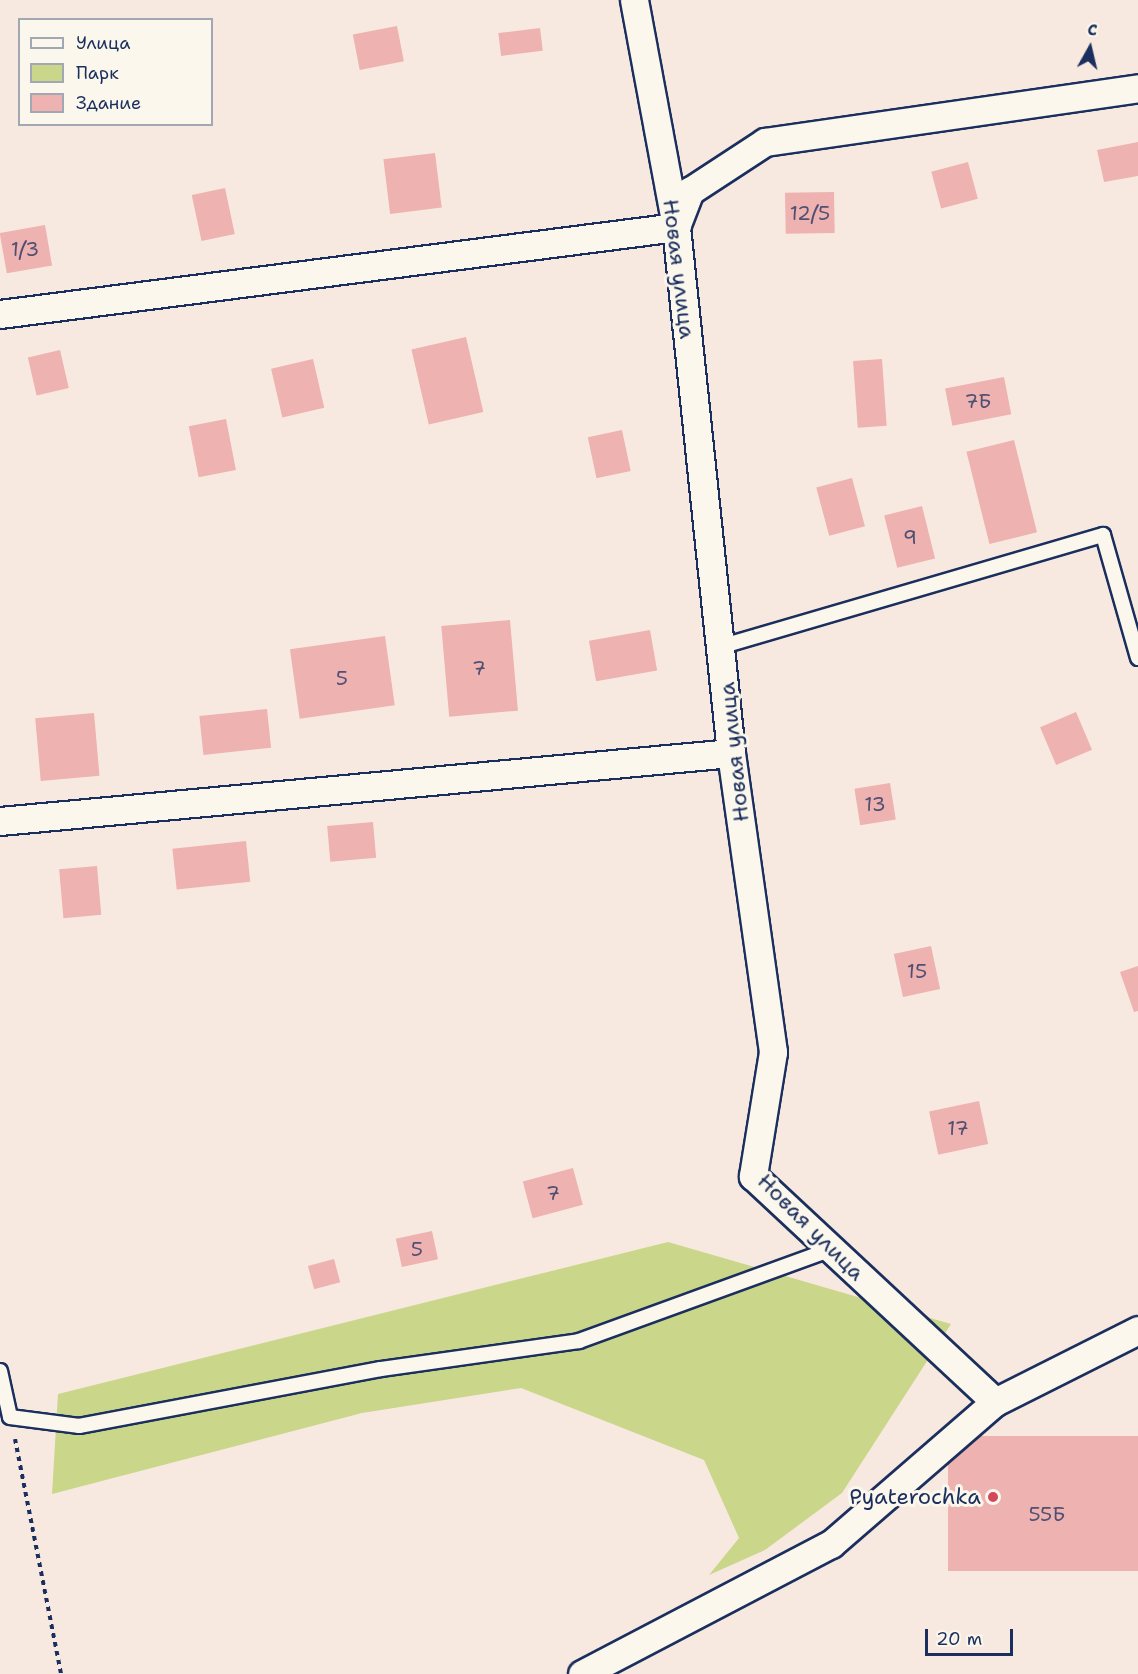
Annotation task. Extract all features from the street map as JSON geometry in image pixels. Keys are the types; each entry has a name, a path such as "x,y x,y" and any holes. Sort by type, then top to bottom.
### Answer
{"street":[{"name":"Новая улица","path":"633,0 676,227 723,646 731,753 773,1052 753,1176 995,1402"},
{"path":"0,315 676,227 690,190 765,142 1138,88"},
{"path":"0,821 731,753"},
{"path":"582,1674 831,1544 995,1402 1138,1330"}],"lane":[{"path":"723,646 1102,535 1138,658"},
{"path":"0,1371 10,1417 79,1426 381,1369 579,1341 831,1249"}],"path":[{"path":"10,1417 61,1674"}],"green space":[{"path":"668,1242 951,1324 842,1493 765,1550 709,1575 739,1538 704,1460 521,1388 362,1413 52,1494 58,1394"}],"building":[{"path":"397,26 404,61 360,70 353,35"},
{"path":"540,28 543,51 501,56 498,33"},
{"path":"1138,142 1138,176 1104,182 1097,150"},
{"path":"435,153 442,208 390,214 383,159"},
{"path":"968,162 978,199 941,209 931,172"},
{"path":"225,188 235,234 202,241 192,195"},
{"path":"834,192 835,233 786,234 785,193"},
{"path":"45,225 52,265 7,273 0,233"},
{"path":"466,337 483,412 429,425 411,350"},
{"path":"60,350 69,388 37,395 28,357"},
{"path":"313,359 324,408 282,417 271,369"},
{"path":"882,359 887,426 858,428 853,361"},
{"path":"1004,377 1011,414 952,426 945,388"},
{"path":"226,419 236,470 199,477 189,426"},
{"path":"622,430 631,471 596,478 588,437"},
{"path":"1014,440 1037,532 989,544 966,452"},
{"path":"852,478 865,526 829,536 816,488"},
{"path":"922,506 935,558 897,568 884,515"},
{"path":"510,620 518,711 449,717 441,626"},
{"path":"650,630 657,670 596,681 589,641"},
{"path":"385,636 395,705 300,719 290,649"},
{"path":"267,709 271,748 203,755 199,716"},
{"path":"1076,712 1092,750 1056,765 1040,727"},
{"path":"94,713 99,776 41,781 35,718"},
{"path":"890,783 896,820 860,825 854,789"},
{"path":"373,822 376,858 330,862 327,826"},
{"path":"246,841 250,882 177,890 172,849"},
{"path":"97,866 101,915 63,918 59,869"},
{"path":"931,946 940,989 903,997 894,954"},
{"path":"1138,966 1138,1011 1134,1012 1120,972"},
{"path":"979,1101 988,1144 938,1155 929,1112"},
{"path":"573,1168 583,1205 533,1218 523,1181"},
{"path":"432,1231 438,1259 402,1267 396,1239"},
{"path":"334,1259 340,1282 314,1289 308,1266"},
{"path":"948,1436 1138,1436 1138,1571 948,1571"}],"place":[{"name":"Pyaterochka","path":"993,1497"}]}
